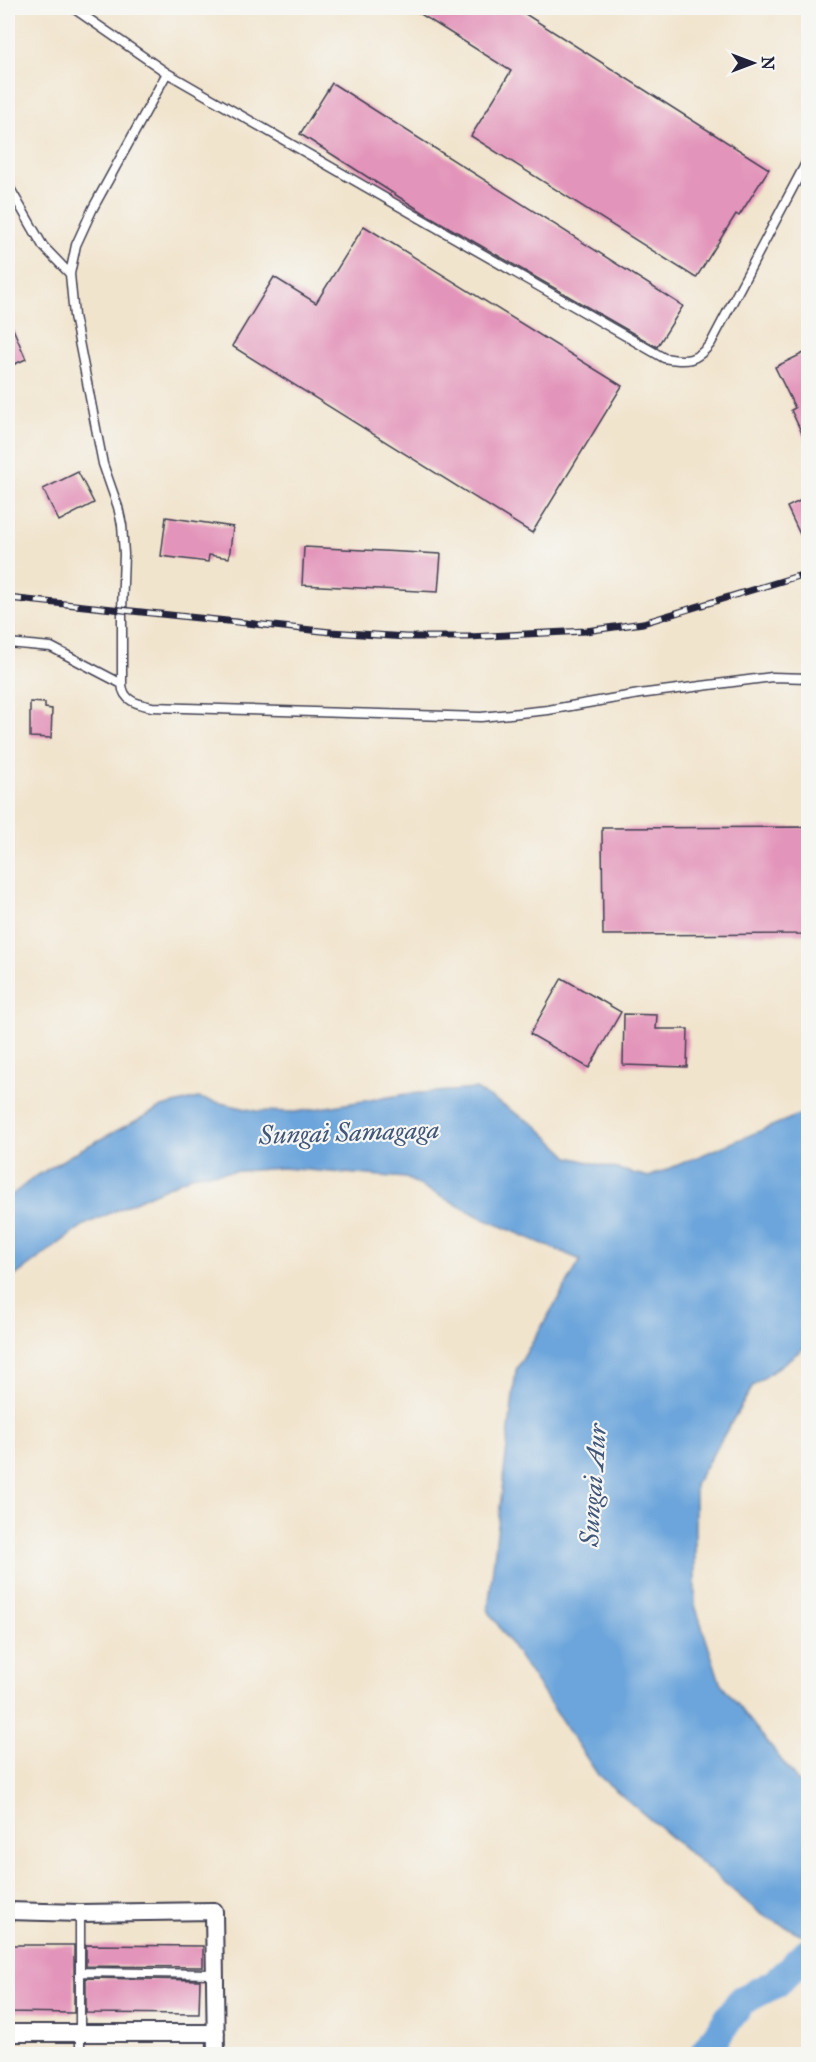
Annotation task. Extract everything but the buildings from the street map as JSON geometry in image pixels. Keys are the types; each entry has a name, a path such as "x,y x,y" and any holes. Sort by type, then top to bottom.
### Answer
{"street":[{"path":"8,1911 80,1913 214,1911 216,2055"},
{"path":"8,2033 216,2033"}],"lane":[{"path":"74,8 167,73 664,358 680,361 692,360 704,353 808,159"},
{"path":"167,73 93,208 76,245 70,274 74,316 103,464 122,525 124,554 122,684 126,698 152,708 481,717 548,710 639,694 772,676 808,678"},
{"path":"8,185 43,246 70,274"},
{"path":"8,643 51,647 122,684"},
{"path":"80,1913 80,2055"},
{"path":"80,1972 215,1974"}],"water":[{"path":"476,1089 537,1126 569,1157 649,1177 808,1111 808,1345 753,1386 695,1484 695,1605 720,1682 808,1794 808,1938 761,1914 598,1775 488,1610 516,1370 581,1260 484,1219 406,1178 282,1168 196,1174 84,1225 8,1281 8,1198 33,1178 78,1151 162,1107 198,1098 256,1111 296,1112 407,1094"}],"waterway":[{"path":"704,2054 741,2001 776,1983 808,1952"}],"railway":[{"path":"8,598 331,632 406,637 469,637 586,631 643,623 808,573"}],"water label":[{"name":"Sungai Samagaga","path":"349,1132"},
{"name":"Sungai Aur","path":"593,1485"}]}
